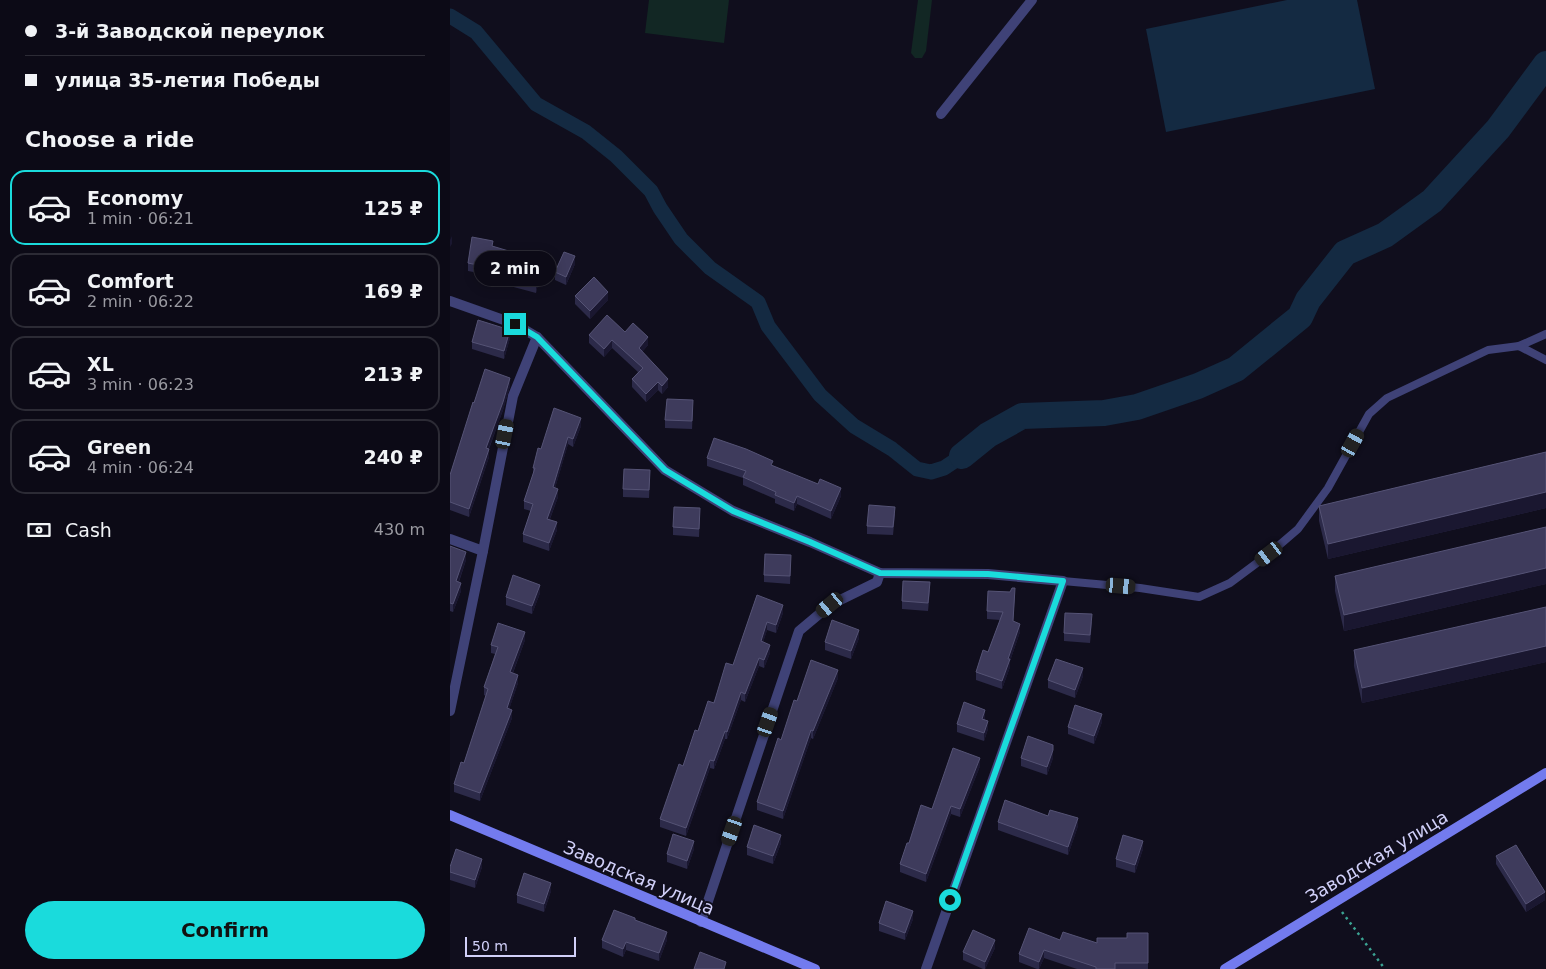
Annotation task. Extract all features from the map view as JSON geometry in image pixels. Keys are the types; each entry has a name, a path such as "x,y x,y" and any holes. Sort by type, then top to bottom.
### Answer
{"main road":[{"name":"Заводская улица","path":"1226,969 1546,773"},
{"name":"Заводская улица","path":"450,815 815,969"}],"street":[{"path":"941,114 1032,0"},
{"path":"450,302 515,324 537,337 665,470 733,511 880,573 988,574 1063,581 926,969"},
{"path":"450,711 512,396 537,337"},
{"path":"450,538 483,551"},
{"path":"701,922 799,631 830,605 878,582 880,573"}],"lane":[{"path":"1063,581 1140,588 1199,597 1230,583 1269,554 1298,529 1328,488 1369,414 1386,398 1488,350 1519,346 1546,334"},
{"path":"1519,346 1546,360"}],"path":[{"path":"1335,902 1385,969"}],"green space":[{"path":"649,0 729,0 724,43 645,33"},
{"path":"918,0 932,0 926,51 922,58 915,58 911,53"}],"water":[{"path":"1287,0 1357,0 1375,89 1166,132 1146,29"}],"building":[{"path":"472,237 493,241 492,246 522,255 520,262 540,267 536,285 495,274 497,269 468,263"},
{"path":"564,252 575,256 566,277 555,272"},
{"path":"594,277 608,292 590,311 575,296"},
{"path":"607,315 625,332 633,323 648,337 639,348 668,379 662,386 658,382 646,394 632,379 643,368 612,340 604,349 589,335"},
{"path":"478,320 510,330 504,351 472,342"},
{"path":"485,369 510,378 486,448 489,449 469,509 450,502 450,475"},
{"path":"667,399 693,400 692,421 665,420"},
{"path":"554,408 581,418 573,439 568,437 553,487 558,489 547,519 557,522 549,543 523,534 533,504 524,501 535,468 533,468 538,448 541,449"},
{"path":"714,438 746,449 773,461 771,465 818,484 820,479 841,488 831,511 797,496 794,503 775,495 776,492 743,477 746,471 707,458"},
{"path":"1546,452 1546,492 1328,544 1319,506"},
{"path":"624,469 650,470 649,490 623,489"},
{"path":"869,505 895,507 893,527 867,526"},
{"path":"674,507 700,508 699,529 673,527"},
{"path":"1546,527 1546,568 1344,615 1335,576"},
{"path":"450,546 466,552 456,581 461,583 453,604 450,603"},
{"path":"765,554 791,555 790,576 764,575"},
{"path":"513,575 540,585 532,606 506,597"},
{"path":"903,581 930,582 928,603 902,601"},
{"path":"1012,588 1015,588 1013,621 1020,624 1002,681 976,672 983,650 988,652 1003,612 987,611 988,591 1010,592"},
{"path":"757,595 783,605 776,625 767,622 761,641 770,645 764,660 759,658 745,694 741,692 727,732 725,731 714,761 710,760 686,828 660,819 679,764 683,766 695,730 698,731 708,701 714,703 726,663 733,665"},
{"path":"1546,607 1546,646 1362,688 1354,650"},
{"path":"1065,613 1092,614 1090,635 1064,633"},
{"path":"832,620 859,630 851,651 825,642"},
{"path":"498,623 525,632 510,672 518,675 507,708 512,710 480,793 454,784 461,762 464,763 488,689 484,687 498,647 491,645"},
{"path":"1056,659 1083,668 1075,690 1048,680"},
{"path":"811,660 838,670 813,731 811,730 783,811 757,802 778,738 781,740 794,700 797,701"},
{"path":"964,702 985,710 982,719 988,721 984,733 957,724"},
{"path":"1075,705 1102,714 1094,736 1068,727"},
{"path":"1028,736 1053,745 1047,767 1021,758"},
{"path":"953,748 980,758 960,809 951,806 926,874 900,864 921,805 932,809"},
{"path":"1005,800 1048,816 1050,810 1078,818 1068,847 998,822"},
{"path":"754,825 781,835 773,856 747,847"},
{"path":"673,834 694,841 687,861 667,854"},
{"path":"1123,835 1143,841 1135,865 1116,859"},
{"path":"1516,845 1545,892 1526,904 1496,856"},
{"path":"456,849 482,859 475,880 450,872"},
{"path":"524,873 551,883 544,904 517,895"},
{"path":"886,901 913,911 905,933 879,923"},
{"path":"614,910 667,932 659,953 626,942 623,949 602,940"},
{"path":"1029,928 1060,940 1063,932 1097,943 1097,938 1127,938 1127,933 1148,933 1148,963 1115,963 1115,969 1096,969 1096,967 1044,950 1039,962 1019,954"},
{"path":"973,930 995,940 985,962 963,952"},
{"path":"700,952 726,962 724,969 694,969"}],"waterway":[{"path":"450,16 476,32 536,104 586,132 616,156 651,191 681,239 710,268 758,302 768,326 820,395 854,426 892,449 917,469 931,472 944,468 962,456"},
{"path":"962,456 988,435 1022,416 1104,413 1137,407 1198,386 1236,369 1300,317 1308,300 1345,253 1385,235 1432,201 1498,129 1546,64"}],"route":[{"path":"515,324 537,337 665,470 733,511 880,573 988,574 1063,581 950,900"}]}
